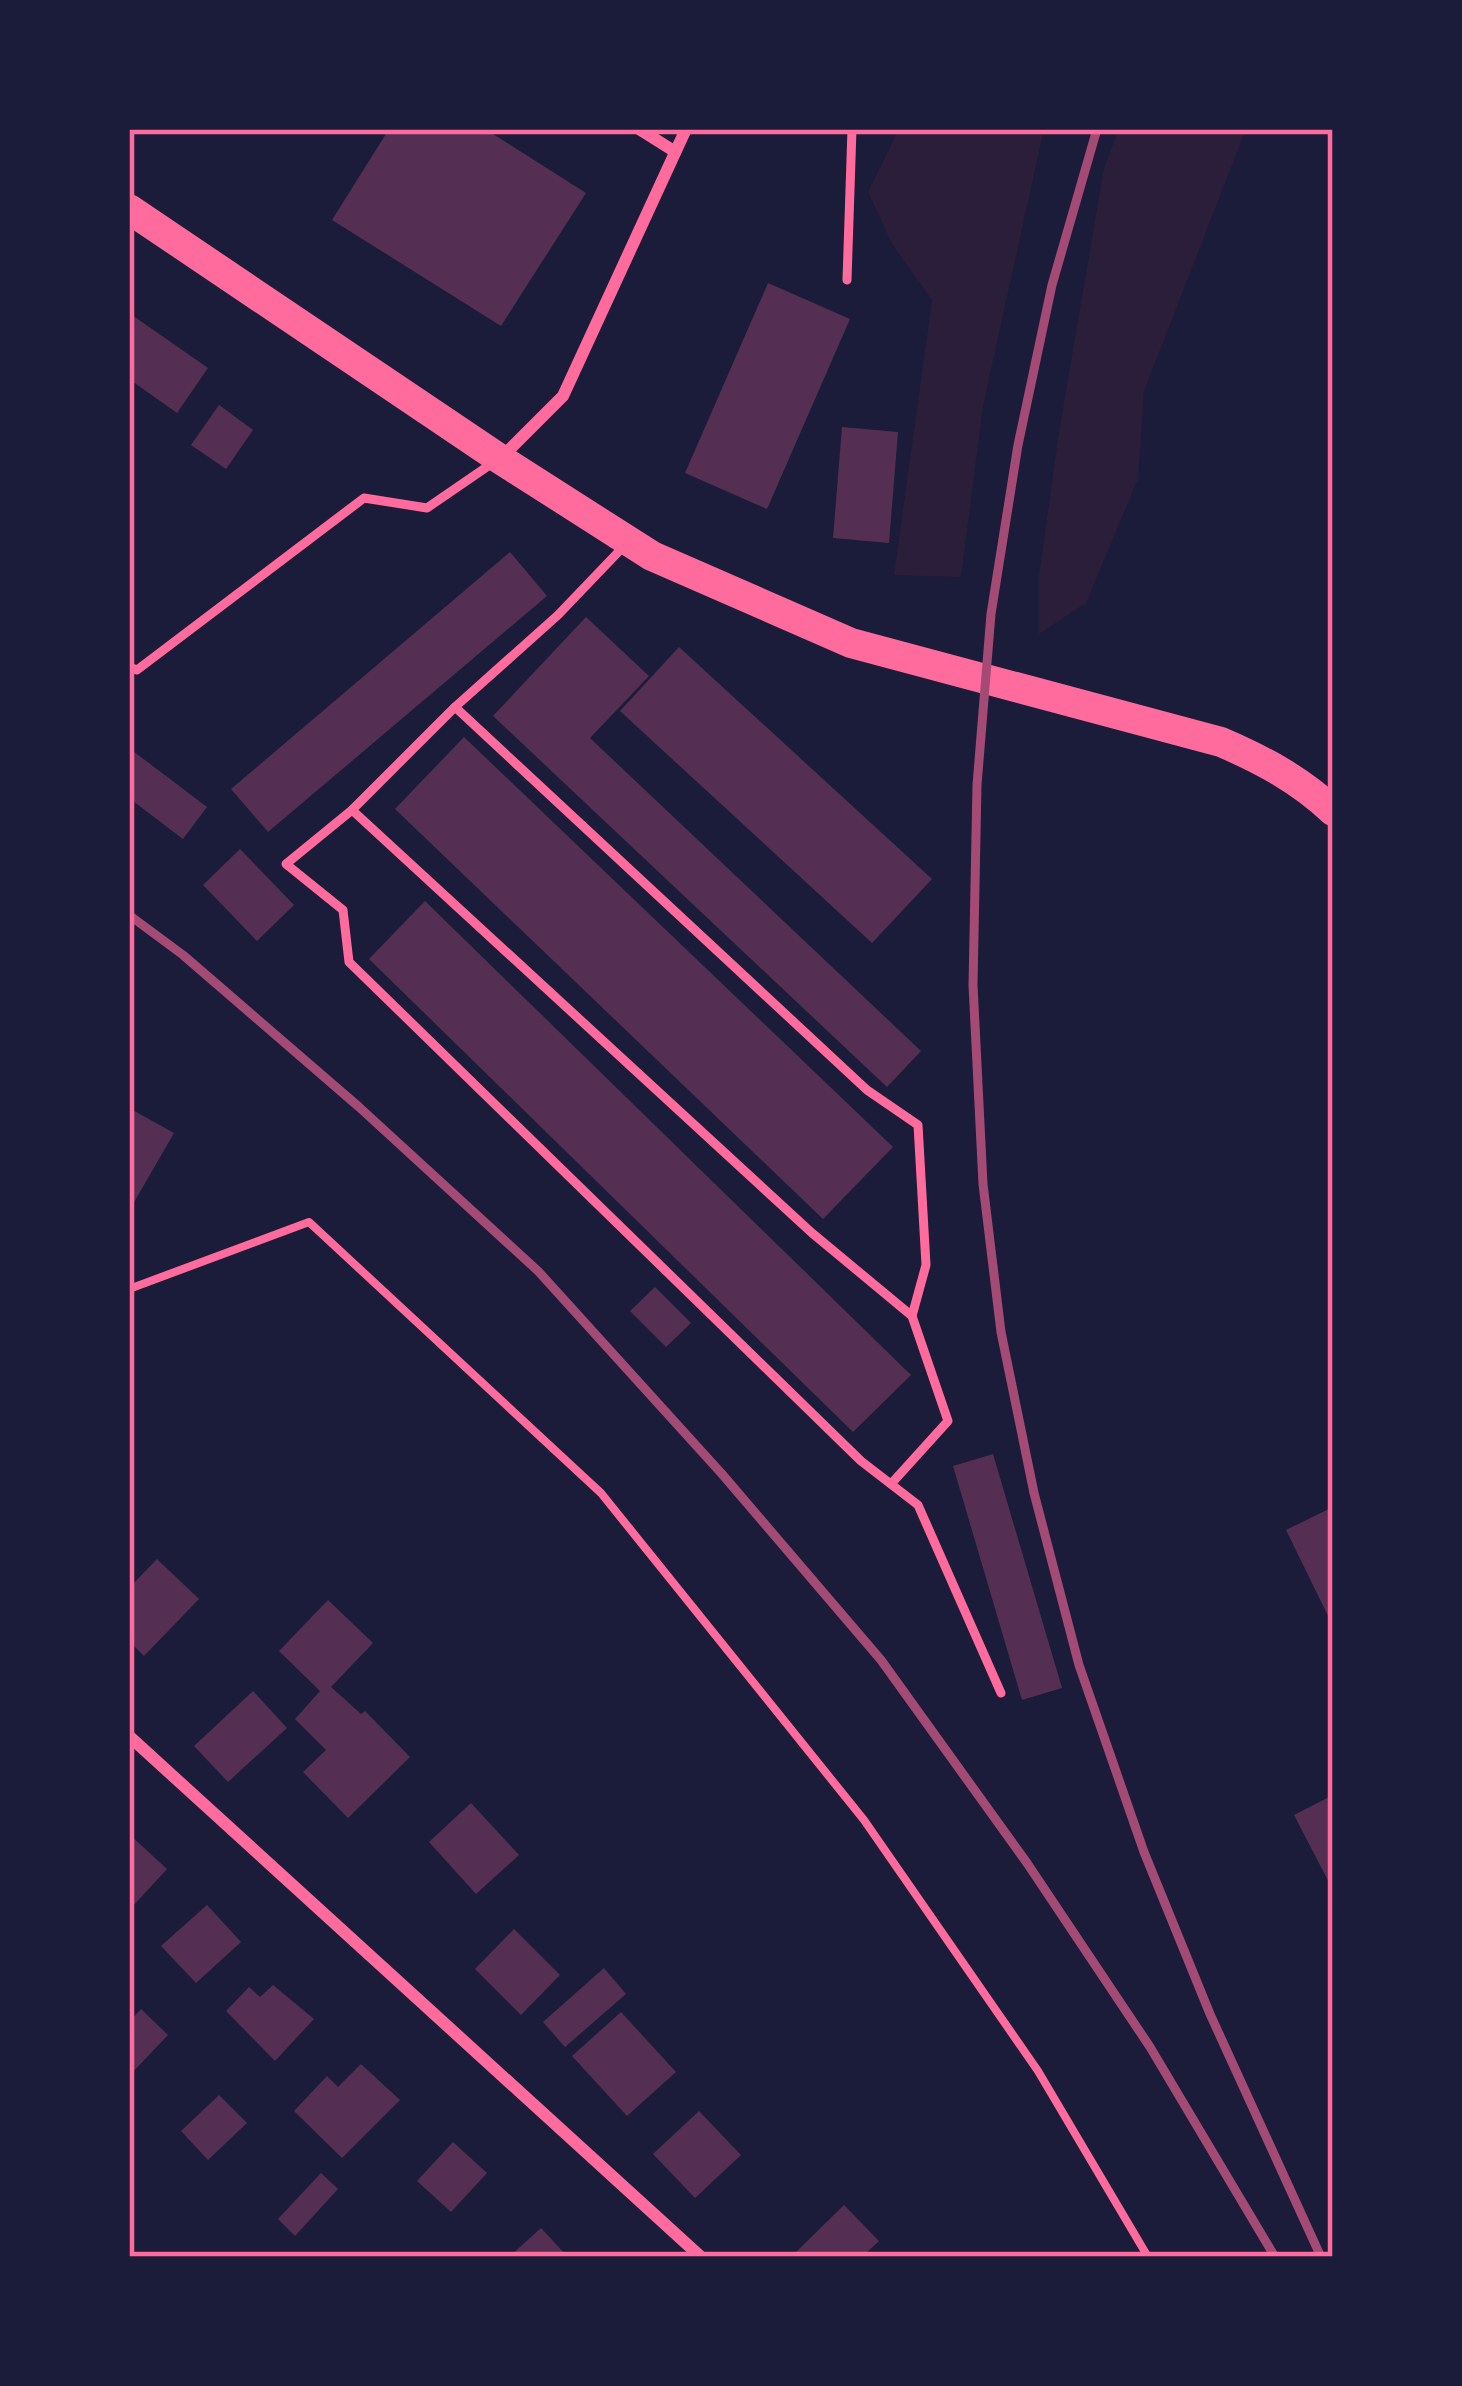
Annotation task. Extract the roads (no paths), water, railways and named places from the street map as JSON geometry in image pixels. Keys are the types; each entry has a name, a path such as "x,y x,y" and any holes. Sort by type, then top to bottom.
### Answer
{"main road":[{"path":"129,209 640,549 851,643 1221,742 1309,788 1333,811"}],"street":[{"path":"639,129 674,151"},
{"path":"500,459 563,396 686,129"},
{"path":"129,1736 700,2257"}],"lane":[{"path":"848,280 852,129"},
{"path":"129,667 137,670 364,498 427,508 500,459"},
{"path":"640,549 557,615 455,707 352,810 286,864 343,910 349,962 861,1461 918,1504 1001,1694"},
{"path":"455,707 867,1090 918,1125 926,1265 911,1316"},
{"path":"352,810 812,1233 911,1316 948,1421 891,1484"}],"railway":[{"path":"1097,129 1052,285 1018,445 991,614 977,785 973,985 983,1184 1001,1332 1034,1493 1079,1665 1144,1852 1210,2014 1321,2257"},
{"path":"129,915 183,955 359,1107 538,1271 722,1474 881,1660 1027,1863 1150,2047 1275,2257"}]}
